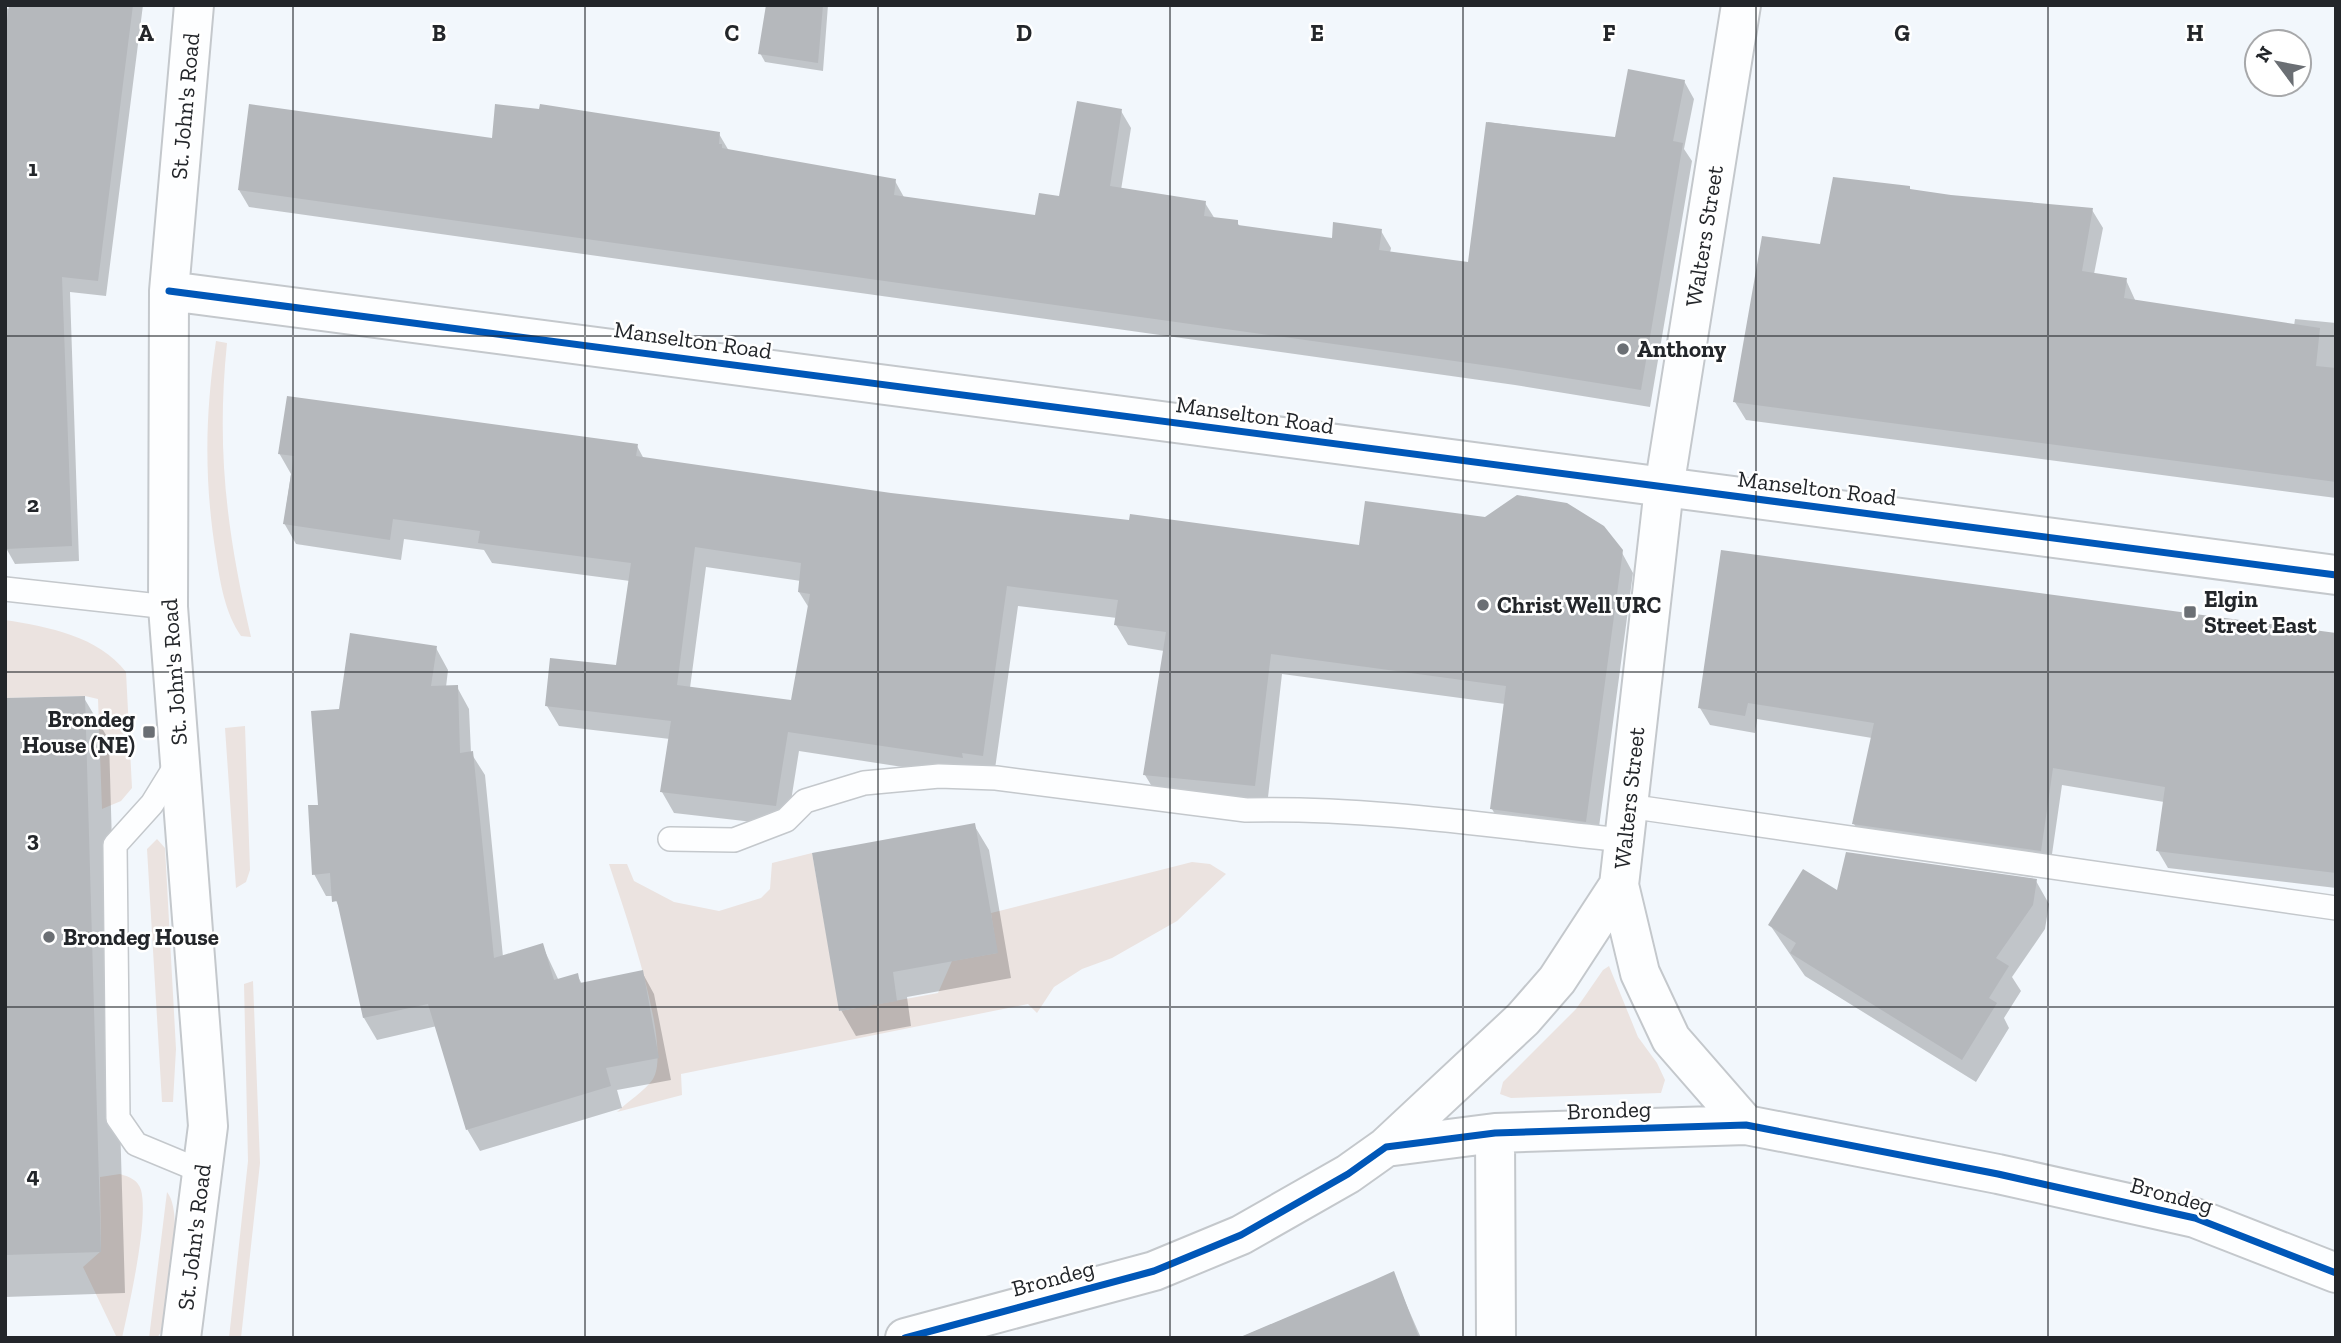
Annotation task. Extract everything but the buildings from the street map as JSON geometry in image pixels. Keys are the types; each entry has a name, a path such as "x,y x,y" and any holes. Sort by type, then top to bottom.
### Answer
{"street":[{"name":"St. John's Road","path":"181,1338 208,1126 168,607 169,291 194,5"},
{"name":"Walters Street","path":"1741,5 1664,488 1619,885 1640,973 1671,1039 1746,1125"},
{"name":"Manselton Road","path":"169,291 2336,575"},
{"name":"Walters Street","path":"1386,1147 1523,1019 1557,980 1619,885"},
{"name":"Brondeg","path":"905,1338 1154,1271 1241,1235 1348,1174 1386,1147 1495,1133 1746,1125 1997,1174 2195,1218 2336,1273"},
{"path":"1495,1133 1496,1338"}],"lane":[{"path":"5,589 168,607"},
{"path":"180,759 152,804 115,845 118,1118 136,1144 189,1166 201,1177"},
{"path":"670,839 734,840 786,820 805,801 864,783 939,776 996,778 1246,810 1287,809 1433,821 1626,823 2336,908"}],"shaded area":[{"path":"216,341 227,343 223,456 230,527 251,637 241,636 227,607 219,576 212,527 207,448"},
{"path":"5,620 72,635 101,650 126,672 132,788 121,801 102,809 98,699 85,696 5,698"},
{"path":"245,726 250,870 246,882 236,888 225,728"},
{"path":"157,839 165,848 176,1049 173,1102 162,1102 147,849"},
{"path":"812,853 840,1011 938,993 952,961 997,953 991,913 1192,862 1210,864 1226,874 1177,921 1112,958 1082,969 1054,987 1037,1013 1028,1004 681,1074 682,1095 617,1112 650,1083 657,1062 656,1037 643,974 609,864 627,864 634,881 674,902 719,911 761,898 770,889 772,863"},
{"path":"1609,966 1638,1037 1657,1063 1665,1080 1661,1093 1511,1098 1500,1094 1503,1082 1576,1009 1603,970"},
{"path":"253,981 260,1163 241,1338 229,1338 248,1161 244,984"},
{"path":"120,1174 138,1184 143,1203 133,1285 122,1338 117,1338 83,1267 101,1251 100,1177"},
{"path":"167,1192 175,1219 173,1259 161,1332 157,1338 149,1338"}],"cycle path":[{"path":"169,291 2336,575"},
{"path":"905,1338 1154,1271 1241,1235 1348,1174 1386,1147 1495,1133 1746,1125 1998,1174 2195,1218 2336,1273"}],"place":[{"name":"Anthony","path":"1623,349"},
{"name":"Christ Well URC","path":"1483,605"},
{"name":"Elgin Street East","path":"2190,612"},
{"name":"Brondeg House (NE)","path":"149,732"},
{"name":"Brondeg House","path":"49,937"}]}
